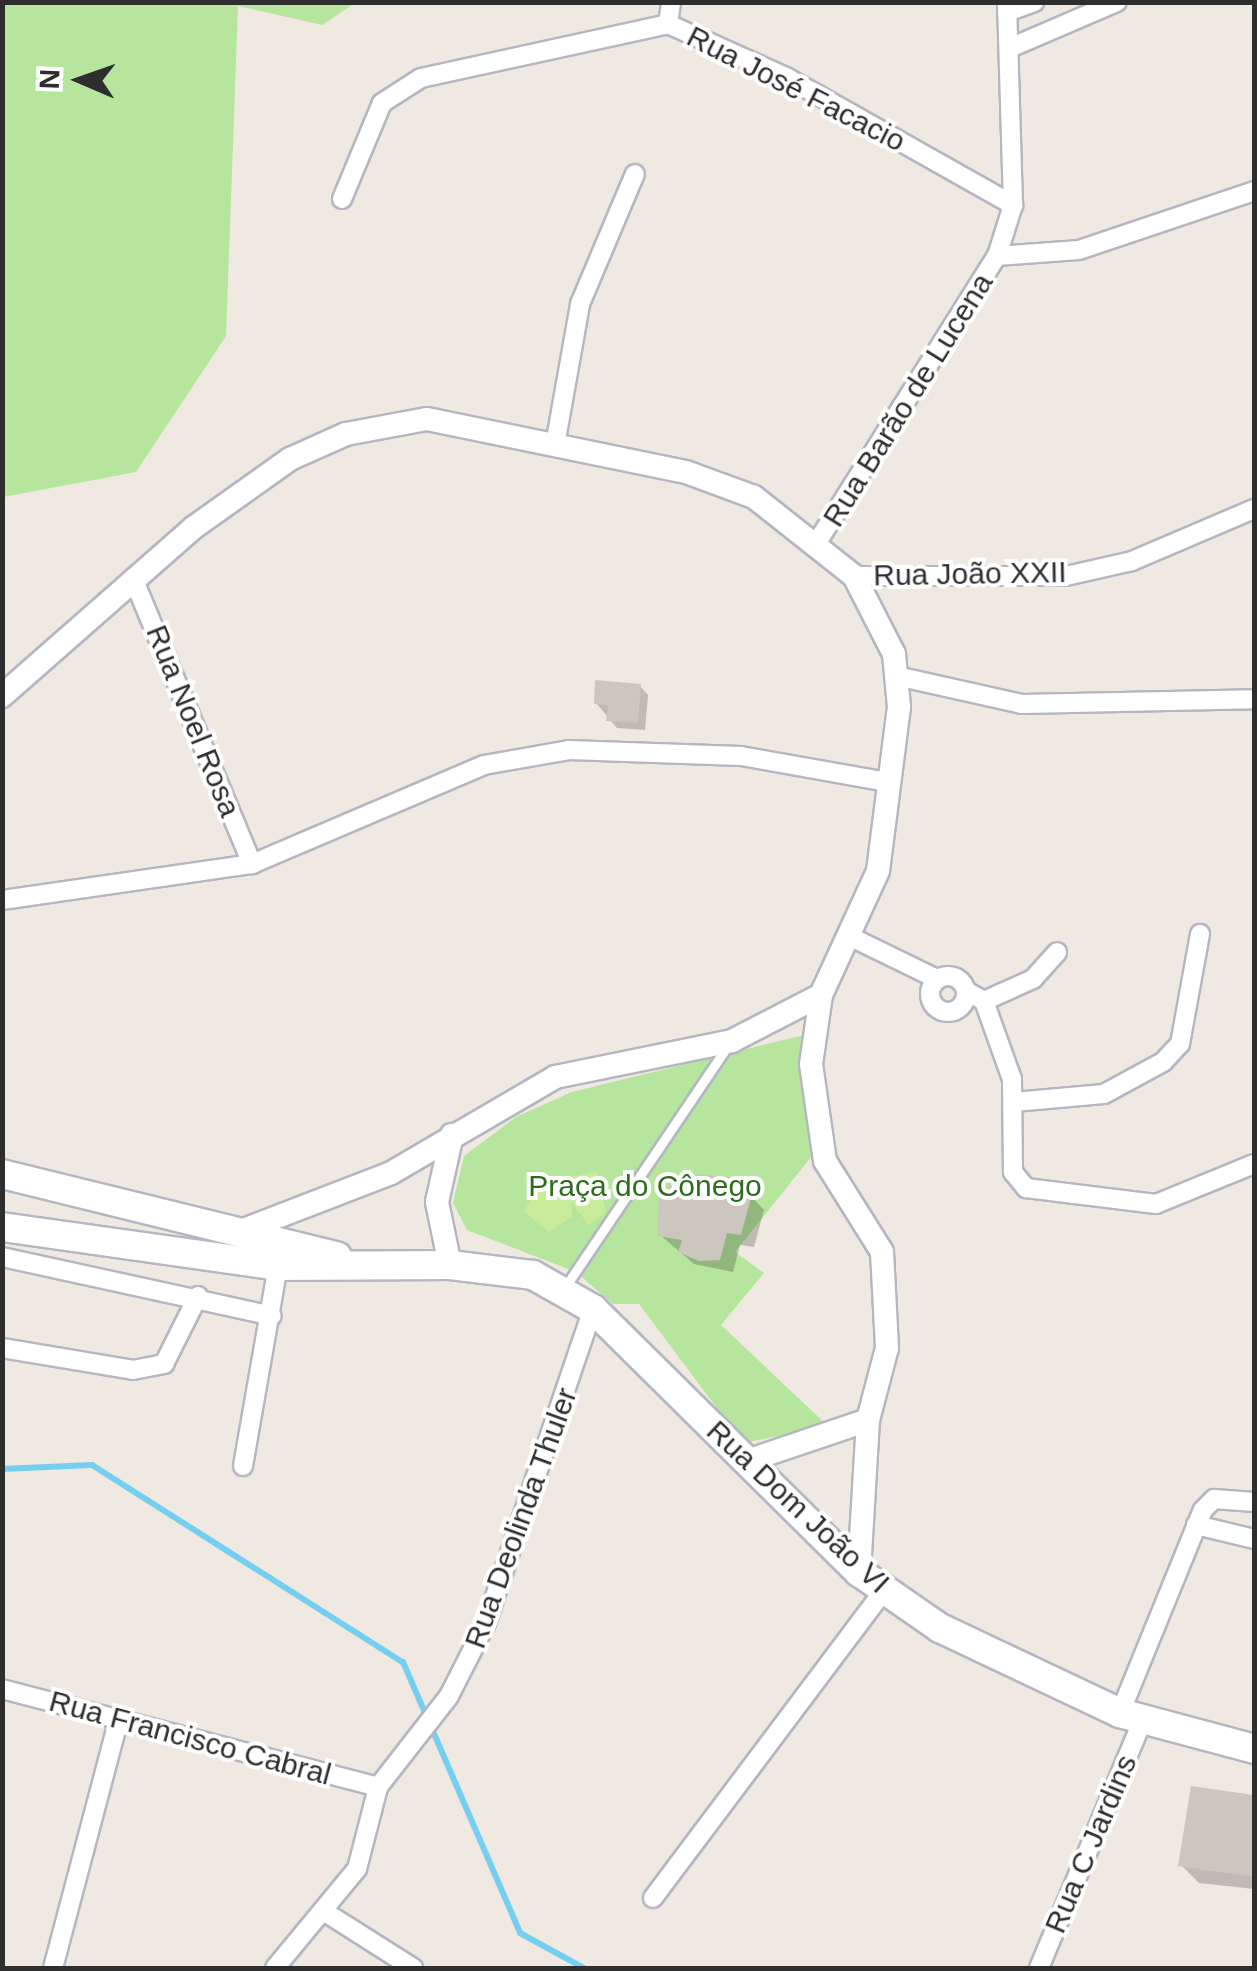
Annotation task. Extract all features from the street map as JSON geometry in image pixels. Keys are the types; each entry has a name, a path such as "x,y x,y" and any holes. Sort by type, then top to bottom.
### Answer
{"main road":[{"path":"2,1174 246,1229 362,1264"},
{"path":"2,1227 278,1266 362,1264"},
{"name":"Rua Dom João VI","path":"362,1264 450,1265 534,1275 564,1289 593,1309 859,1572 884,1590 985,1653 1132,1716 1254,1749"}],"street":[{"path":"668,24 671,2"},
{"path":"1007,7 1034,2"},
{"path":"1012,48 1117,2"},
{"name":"Rua Barão de Lucena","path":"901,677 854,576 816,544 997,256 1013,205 1012,48 1007,7"},
{"name":"Rua José Facacio","path":"342,199 382,104 420,78 668,24 786,77 1013,205"},
{"path":"555,445 580,304 635,174"},
{"path":"997,256 1079,250 1254,191"},
{"path":"2,696 222,505 346,434 468,421 754,497 816,544"},
{"name":"Rua João XXII","path":"854,576 1066,576 1132,562 1254,509"},
{"name":"Rua Noel Rosa","path":"134,578 252,864"},
{"path":"859,1572 868,1420 886,1348 888,1280 882,1252 824,1161 811,1064 821,995 853,938 878,871 901,677 1022,704 1254,699"},
{"path":"2,900 252,864 484,765 569,750 741,756 886,782"},
{"path":"1014,1102 1104,1094 1163,1062 1184,1027 1200,934"},
{"path":"853,938 937,978 960,980 966,991 984,1001 1014,1102 1013,1172 1026,1188 1156,1204 1254,1164"},
{"path":"984,1001 1033,979 1057,952"},
{"path":"937,978 930,990 940,1011 964,1004 966,991"},
{"path":"246,1229 391,1173 555,1077 732,1041 821,995"},
{"path":"450,1265 437,1202 452,1134"},
{"path":"2,1257 198,1296 272,1316"},
{"path":"243,1466 278,1266"},
{"path":"2,1348 133,1370 164,1364 198,1296"},
{"name":"Rua Deolinda Thuler","path":"275,1968 328,1914 357,1869 378,1787 449,1696 486,1624 593,1309"},
{"path":"747,1461 868,1420"},
{"path":"1254,1502 1214,1499 1196,1525 1254,1540"},
{"name":"Rua C Jardins","path":"1039,1968 1132,1716 1196,1525"},
{"path":"653,1898 884,1590"},
{"name":"Rua Francisco Cabral","path":"2,1689 378,1787"},
{"path":"53,1968 118,1719"},
{"path":"328,1914 413,1968"}],"lane":[{"path":"564,1289 732,1041"}],"green space":[{"path":"2,3 355,3 322,25 238,6 226,336 136,472 3,497"},
{"name":"Praça do Cônego","path":"804,1035 816,1151 735,1252 764,1273 721,1325 828,1426 743,1443 639,1304 613,1304 576,1272 467,1230 453,1203 464,1156 516,1117 572,1092"},
{"path":"597,1171 606,1212 589,1225 571,1202 572,1216 549,1232 524,1212 539,1184"}],"building":[{"path":"595,680 641,684 638,723 606,721 608,705 594,704"},
{"path":"697,1174 737,1178 734,1193 752,1194 741,1235 727,1233 720,1260 699,1261 678,1252 682,1240 657,1236 659,1195 667,1198 669,1182 695,1189"},
{"path":"1191,1786 1254,1795 1254,1877 1178,1866"}],"waterway":[{"path":"2,1469 92,1465 403,1662 520,1933 584,1968"}]}
